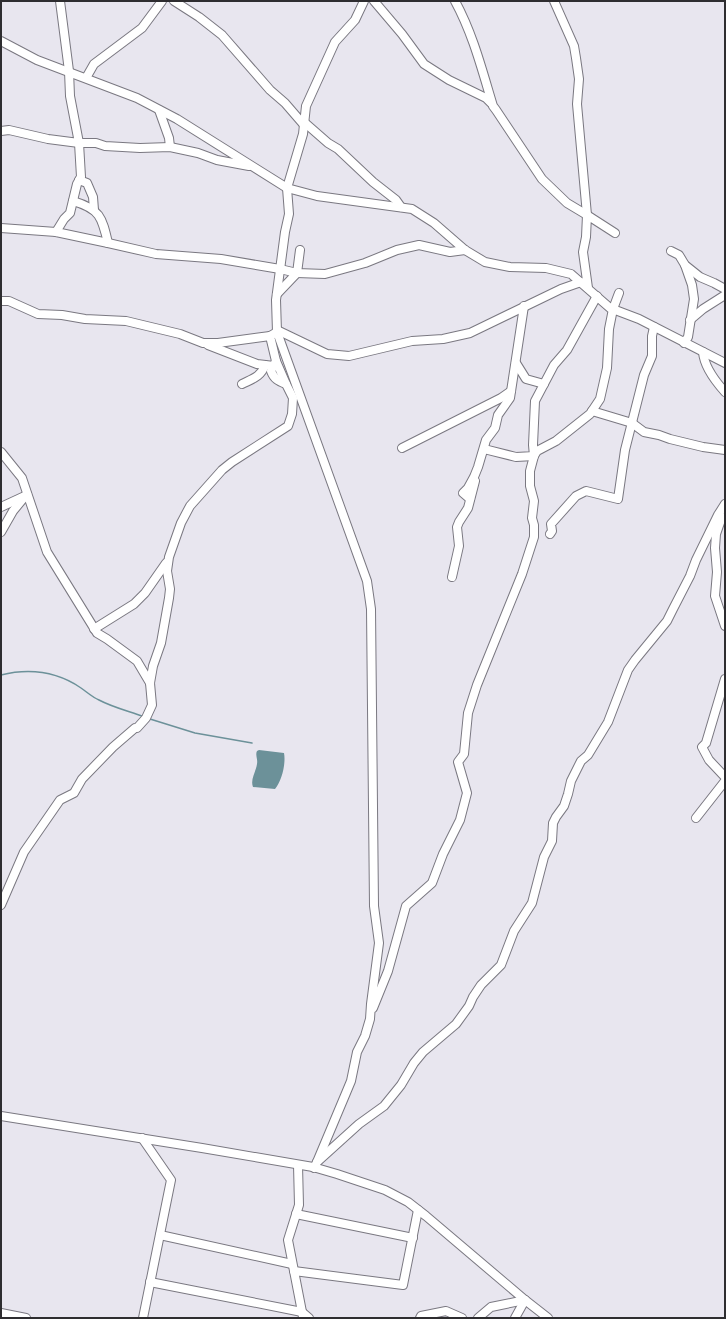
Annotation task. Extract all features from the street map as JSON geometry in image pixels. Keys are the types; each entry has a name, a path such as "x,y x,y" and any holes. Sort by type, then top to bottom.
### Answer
{"street":[{"path":"56,232 64,219 70,213 82,169 79,143 70,96 69,71 60,1"},
{"path":"86,78 94,64 142,28 162,1"},
{"path":"174,1 222,35 270,90 285,103 304,124 338,149 373,182 396,200 401,208"},
{"path":"182,1 192,13"},
{"path":"242,384 257,377 268,364 274,333 280,269 289,214 287,188 303,134 306,106 335,42 355,20 364,1"},
{"path":"374,1 402,34 424,64 449,80 486,98 493,106 542,179 567,203 615,234"},
{"path":"454,1 462,14 473,40 493,106"},
{"path":"554,1 574,46 579,79 577,104 587,216 586,237 583,252 588,288"},
{"path":"1,41 37,60 137,98 178,119 287,188 318,196 412,209 434,223 465,250 485,262 510,267 546,268 571,274 613,309 639,319 725,363"},
{"path":"159,110 169,138 170,147"},
{"path":"1,131 9,130 48,139 79,143 96,143 105,146 140,148 170,147 198,153 217,160 254,167"},
{"path":"79,180 87,183 93,197 94,210"},
{"path":"73,201 84,204 94,210 102,221 108,243"},
{"path":"1,228 56,232 156,254 221,259 297,273 325,274 365,263 397,250 420,245 450,252 465,250"},
{"path":"277,294 297,273 300,250"},
{"path":"670,250 679,255 685,265 692,285 694,299 688,337 684,343"},
{"path":"685,265 700,277 714,282 725,289"},
{"path":"203,343 218,343 274,333 327,354 349,356 412,341 443,339 470,333 561,289 581,282"},
{"path":"316,1165 351,1081 357,1052 388,971 406,906 432,883 443,854 460,820 467,793 458,762 464,754 468,713 477,685 522,574 534,537 534,525 532,518 534,501 530,486 530,471 534,456 537,451 556,441 575,427 592,411 600,399 607,368 609,329 613,309 619,292"},
{"path":"690,320 703,309 725,295"},
{"path":"534,456 535,401 554,365 567,350 597,296"},
{"path":"1,300 9,301 38,314 126,322 180,334 268,364 290,367"},
{"path":"452,578 458,546 459,522 468,508 470,499 463,493 468,488 478,467 486,440 495,428 498,415 510,398 524,306"},
{"path":"550,534 552,531 551,524 576,496 586,491 618,499 625,450 644,375 652,356 652,336 654,327"},
{"path":"274,333 290,367 367,581 371,609 374,906 379,943 370,1018"},
{"path":"703,352 703,358 707,366 718,385 725,392"},
{"path":"516,363 526,379 544,384"},
{"path":"1,905 24,852 60,800 74,793 82,779 113,747 135,728 137,728 146,718 152,705 150,683 153,666 161,644 169,598 170,590 166,571 169,557 181,523 190,506 222,470 288,426 292,414 293,398 286,384 268,364"},
{"path":"402,448 501,398 511,391"},
{"path":"592,411 632,423 644,432 703,447 725,450"},
{"path":"484,449 516,457 534,456"},
{"path":"1,452 22,478 47,552 94,629 97,633 138,662 150,683"},
{"path":"1,507 27,494"},
{"path":"1,532 13,511 27,494"},
{"path":"316,1165 359,1124 384,1106 402,1085 412,1066 423,1052 456,1024 469,1006 481,985 501,966 514,931 532,903 544,857 552,841 553,823 564,806 571,781 581,762 588,756 608,722 628,670 634,660 667,621 690,576 696,560 718,515 725,505"},
{"path":"725,505 716,534 715,548 717,572 715,596 725,626"},
{"path":"696,560 706,552 715,548"},
{"path":"94,629 134,604 145,593 169,557"},
{"path":"725,679 706,742 702,747 709,760 725,777"},
{"path":"696,818 725,781"},
{"path":"1,1116 142,1138 298,1165 316,1165 337,1174 385,1190 408,1202 548,1318"},
{"path":"142,1138 171,1180 143,1318"},
{"path":"298,1165 299,1205 288,1240 303,1315"},
{"path":"160,1236 293,1268 403,1285 418,1210"},
{"path":"296,1214 413,1238"},
{"path":"150,1282 303,1315 309,1318"},
{"path":"478,1318 491,1307 525,1300"},
{"path":"514,1318 525,1300"},
{"path":"420,1317 446,1311 462,1318"},
{"path":"1,1313 26,1318"}],"water":[{"path":"259,750 284,753 283,772 275,789 253,787 252,784 257,762 256,753"}],"waterway":[{"path":"1,675 22,672 42,672 72,682 104,702 142,716"},
{"path":"150,719 195,733 252,743"}]}
